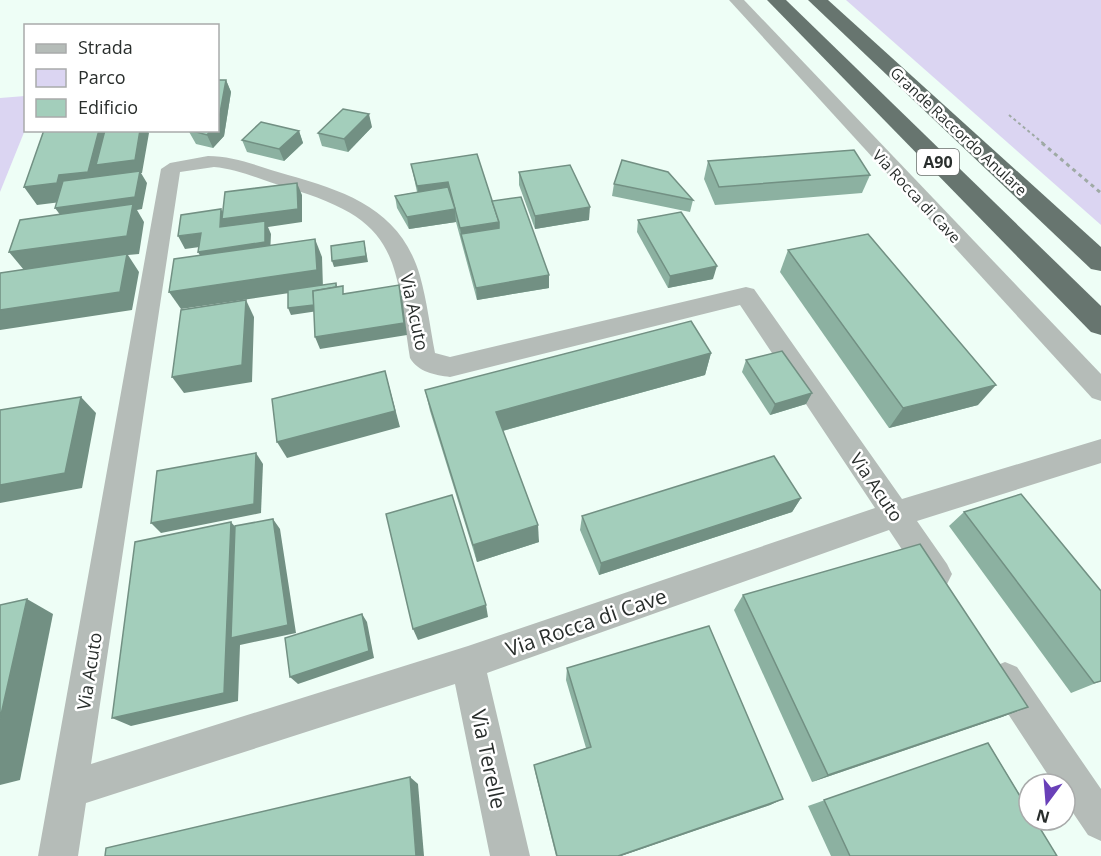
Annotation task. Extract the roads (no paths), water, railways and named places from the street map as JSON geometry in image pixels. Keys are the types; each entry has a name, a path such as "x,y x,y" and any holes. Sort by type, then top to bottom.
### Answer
{"highway":[{"name":"Grande Raccordo Anulare","path":"776,0 1101,324"},
{"name":"Grande Raccordo Anulare","path":"817,0 1101,262"}],"street":[{"name":"Via Rocca di Cave","path":"736,0 1101,391"},
{"name":"Via Acuto","path":"58,856 171,169 190,163 220,162 331,195 364,212 388,235 397,248 405,266 423,358 437,366 450,367 746,295 949,594"},
{"name":"Via Rocca di Cave","path":"70,789 468,663 896,514 1101,451"},
{"path":"988,653 1101,822"},
{"name":"Via Terelle","path":"468,663 510,856"}]}
